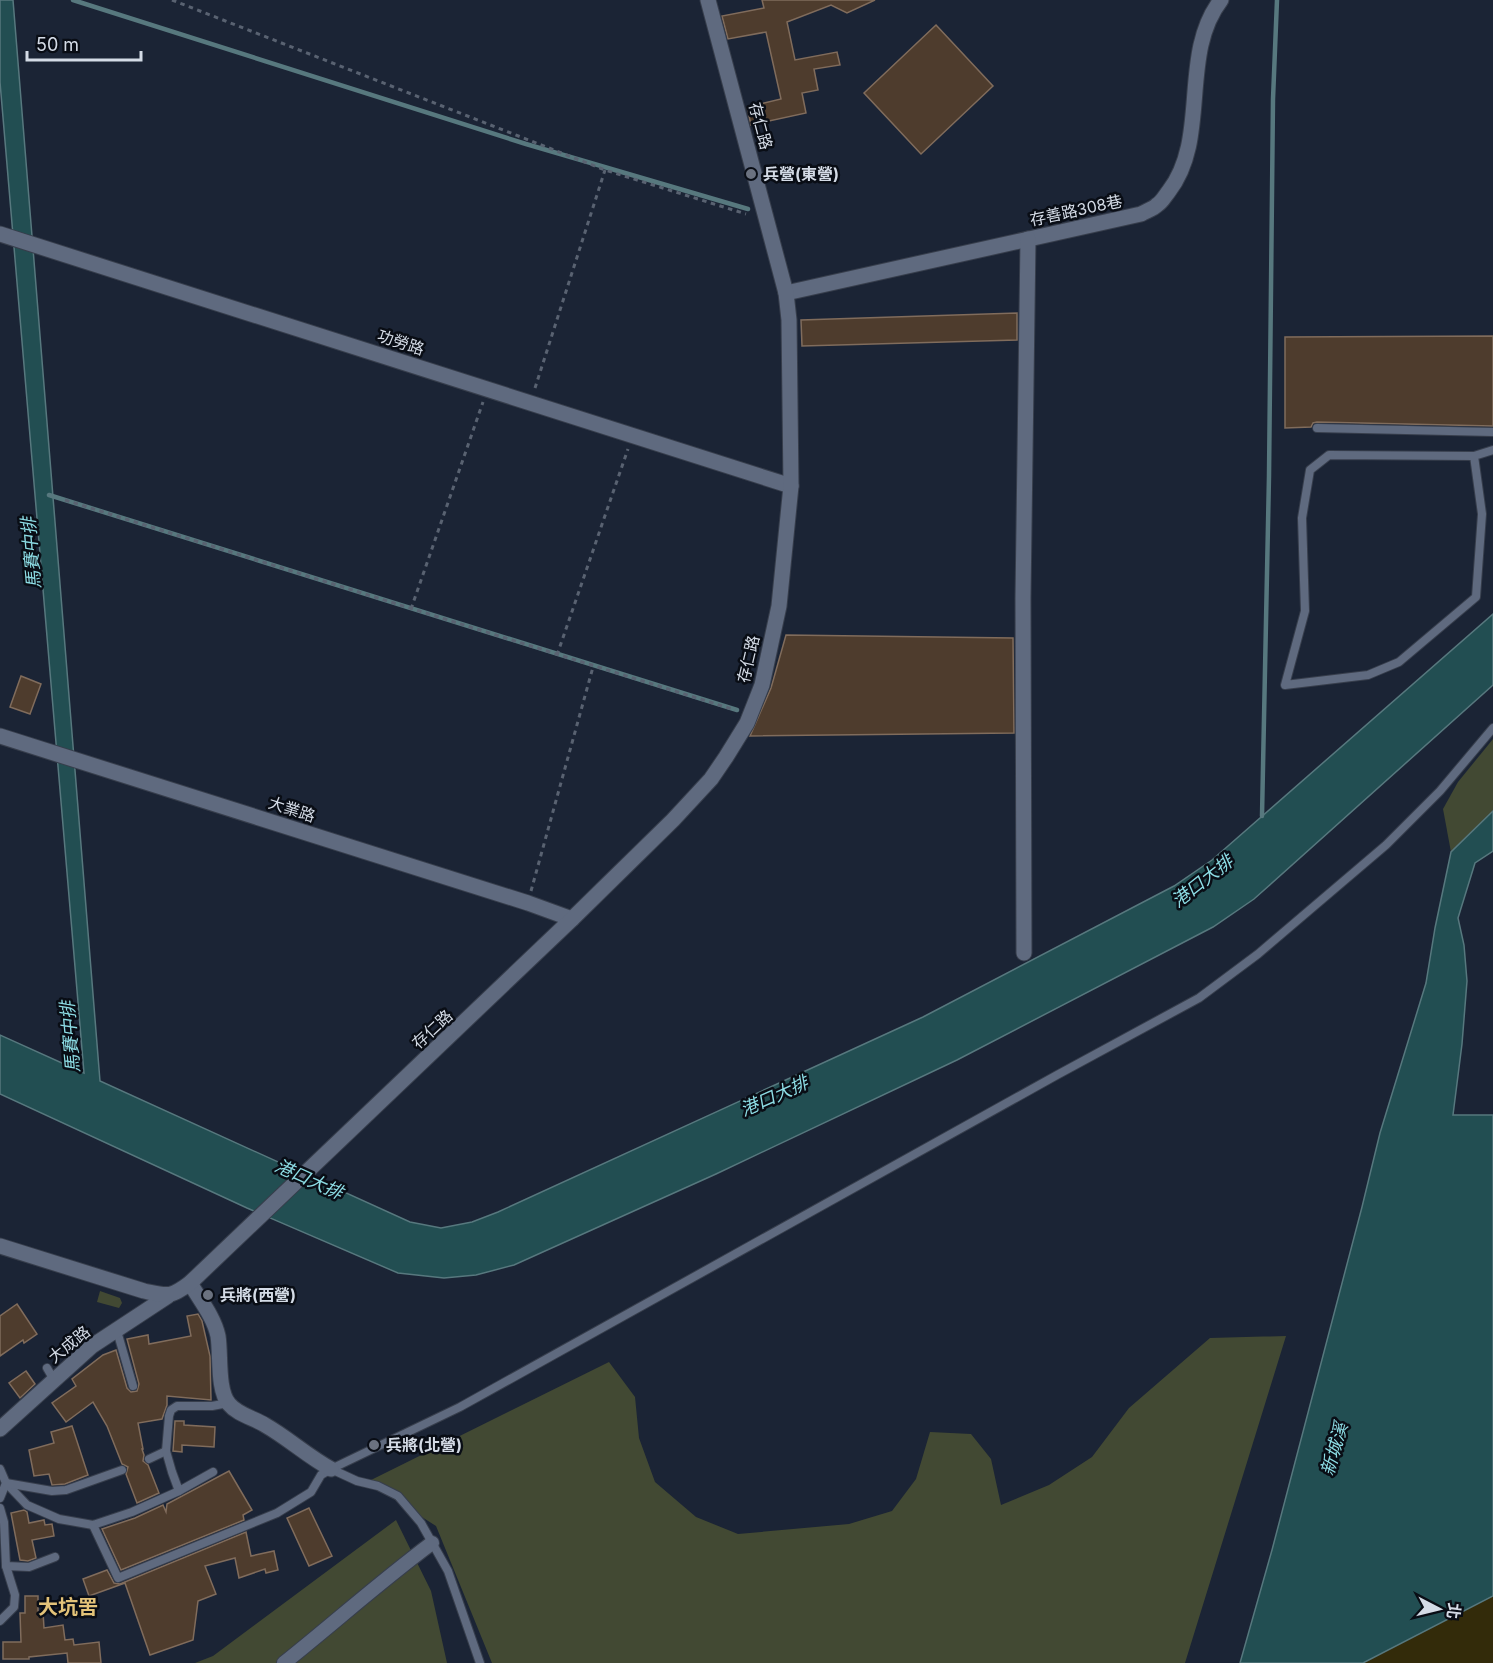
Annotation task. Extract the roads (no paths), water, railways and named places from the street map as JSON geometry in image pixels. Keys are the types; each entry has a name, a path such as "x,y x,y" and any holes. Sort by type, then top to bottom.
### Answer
{"street":[{"name":"存仁路","path":"190,1283 319,1159 448,1040 673,820 711,779 747,723 762,685 779,606 791,486 789,320 786,293 708,0"},
{"name":"存善路308巷","path":"786,293 1141,214 1158,205 1174,185 1187,156 1200,46 1206,25 1221,0"},
{"name":"功勞路","path":"0,234 791,486"},
{"path":"1024,953 1023,598 1028,238"},
{"name":"大業路","path":"0,736 528,903 572,919"},
{"path":"0,1246 144,1291 168,1296 190,1283 213,1322 218,1337 222,1380 228,1404 238,1412 266,1425 313,1459 331,1469"},
{"name":"大成路","path":"1,1426 92,1346 168,1296"},
{"path":"284,1663 344,1615 384,1579 432,1543"}],"lane":[{"path":"1317,428 1493,432"},
{"path":"1474,456 1482,514 1476,597 1399,662 1368,675 1285,685 1305,611 1302,518 1310,470 1329,455 1474,456 1493,450"},
{"path":"93,1525 118,1578 277,1513 311,1492 321,1475 331,1469 460,1407 1199,998 1258,954 1386,845 1440,791 1493,728"},
{"path":"117,1331 133,1386"},
{"path":"179,1491 166,1451 171,1410 177,1406 228,1404"},
{"path":"149,1459 166,1451"},
{"path":"0,1469 6,1483 27,1505 59,1519 93,1525 132,1512 179,1491 213,1472"},
{"path":"331,1469 398,1496 421,1523 448,1571 480,1663"},
{"path":"6,1483 52,1491 66,1490 122,1470"},
{"path":"0,1498 6,1483"},
{"path":"0,1508 4,1522 6,1566 15,1595 14,1607 0,1621"},
{"path":"6,1566 29,1567 55,1557"}],"water":[{"name":"港口大排","path":"0,0 13,0 100,1081 410,1222 441,1228 472,1222 923,1017 1174,886 1212,860 1493,614 1493,685 1254,899 1213,927 957,1060 716,1174 514,1265 476,1275 444,1278 398,1273 247,1208 0,1094 0,1035 84,1073 0,82"},
{"name":"新城溪","path":"1493,811 1493,851 1475,863 1458,918 1464,945 1467,981 1453,1115 1493,1115 1493,1596 1363,1663 1240,1663 1272,1550 1380,1133 1426,983 1451,852"}],"waterway":[{"path":"73,0 526,144 748,209"},
{"path":"1262,816 1273,99 1277,0"},
{"path":"49,495 737,710"}],"place":[{"name":"兵營(東營)","path":"751,174"},
{"name":"兵將(西營)","path":"208,1295"},
{"name":"兵將(北營)","path":"374,1445"}],"district":[{"name":"大坑罟","path":"68,1607"}],"water label":[{"name":"馬賽中排","path":"31,553"},
{"name":"馬賽中排","path":"70,1037"}]}
